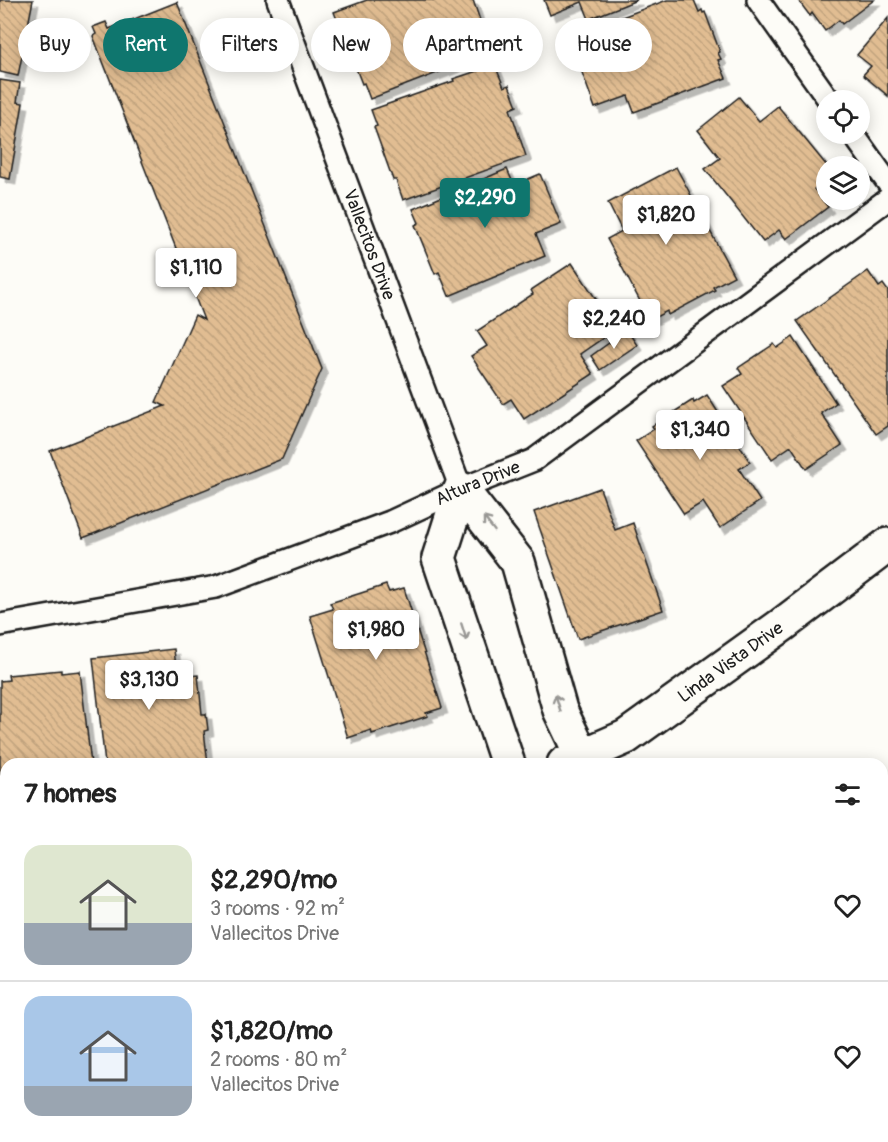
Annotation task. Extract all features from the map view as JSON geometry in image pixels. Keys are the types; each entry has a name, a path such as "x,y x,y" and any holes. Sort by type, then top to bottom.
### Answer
{"street":[{"name":"Vallecitos Drive","path":"461,489 518,562 572,758"},
{"path":"461,489 439,558 506,758"},
{"name":"Linda Vista Drive","path":"578,758 626,737 782,625 888,545"}],"lane":[{"name":"Vallecitos Drive","path":"278,0 461,489"},
{"path":"758,0 823,90"},
{"path":"860,144 888,183"},
{"name":"Altura Drive","path":"0,625 216,587 390,522 461,489 534,460 888,199"}],"building":[{"path":"0,0 33,0 29,18 18,18 18,76 0,72"},
{"path":"367,0 473,0 479,18 403,18 403,72 440,72 370,99 357,72 391,72 391,18 336,18 334,12"},
{"path":"544,0 637,0 592,18 589,18 582,2 550,15"},
{"path":"667,0 694,0 699,12 702,10 703,13 705,12 720,52 718,53 721,59 718,60 726,78 634,112 628,96 595,108 582,72 652,72 652,18 619,18"},
{"path":"798,0 874,0 842,24 839,20 825,31 812,13 810,16"},
{"path":"177,2 183,18 137,18"},
{"path":"888,18 888,96 863,75 871,66 857,55"},
{"path":"103,23 103,62 93,36 96,34 93,27"},
{"path":"188,30 200,60 200,72 205,72 322,369 282,459 83,538 50,451 165,406 156,402 195,315 204,320 107,72 188,72"},
{"path":"474,72 498,72 504,87 509,85 517,106 510,109 526,156 403,200 396,180 393,180 374,127 377,126 371,110 454,81 453,79"},
{"path":"0,80 20,83 17,102 23,103 10,179 0,177"},
{"path":"739,97 759,121 778,106 819,156 816,156 816,187 814,189 816,210 824,210 786,239 779,230 763,242 705,169 720,158 698,130"},
{"path":"676,167 734,276 713,287 715,290 668,315 667,311 650,320 607,239 622,231 608,203"},
{"path":"507,169 514,185 540,174 561,224 536,234 545,256 449,296 439,272 435,274 415,225 419,223 413,209"},
{"path":"572,263 616,329 580,354 593,374 524,419 511,399 503,404 471,356 487,346 477,331 533,294 531,290"},
{"path":"868,271 879,287 883,284 888,291 888,426 876,434 797,321"},
{"path":"627,330 637,345 600,370 591,356"},
{"path":"793,337 836,403 821,413 842,445 806,469 791,446 772,459 723,386 742,374 738,368 774,344 777,348"},
{"path":"707,395 750,462 739,469 760,501 720,528 703,502 684,514 636,441 654,429 652,426 693,400 694,403"},
{"path":"600,488 615,530 633,523 663,610 578,639 534,512"},
{"path":"386,585 389,592 404,588 442,708 426,713 428,716 372,734 371,730 348,738 310,616 333,609 330,603"},
{"path":"174,649 177,677 198,675 202,714 206,714 208,730 204,731 207,758 104,758 93,658"},
{"path":"61,670 61,673 80,671 90,758 0,758 0,681 9,680 8,675"}]}
